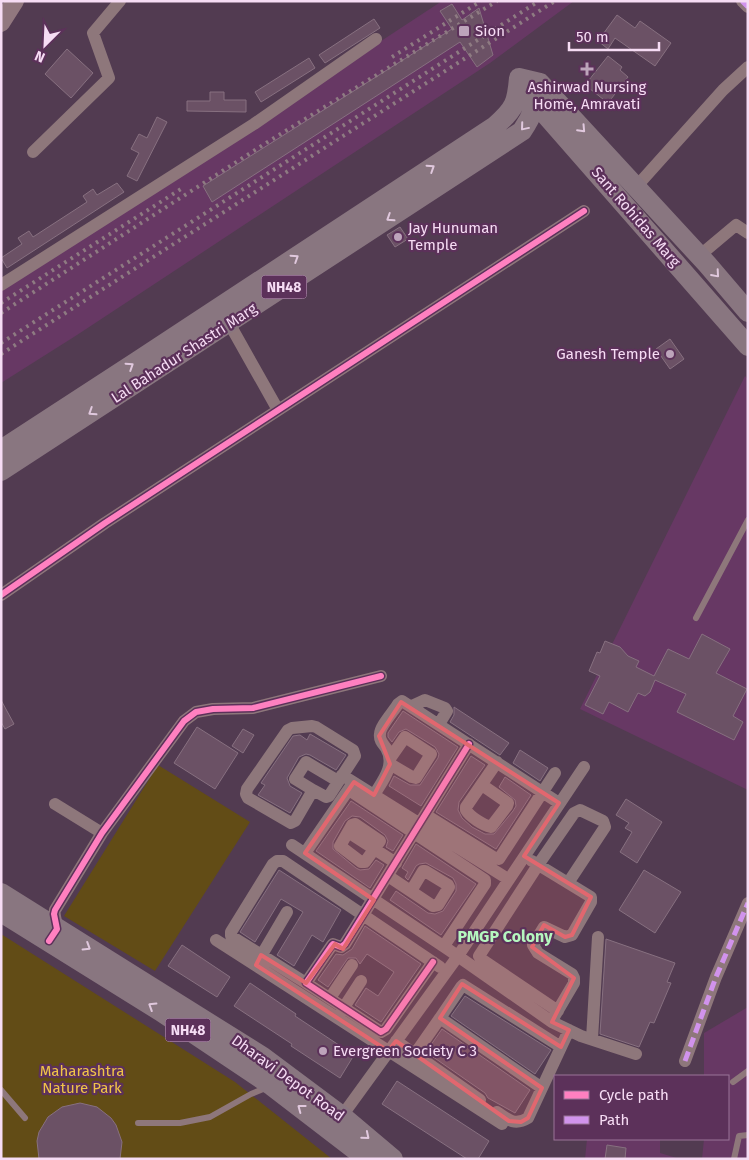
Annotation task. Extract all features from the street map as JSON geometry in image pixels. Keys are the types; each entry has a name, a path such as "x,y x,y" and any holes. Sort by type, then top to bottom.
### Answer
{"main road":[{"path":"1,23 15,1"},
{"path":"537,104 517,99 519,78 540,83"},
{"name":"Sant Rohidas Marg","path":"540,83 694,249 747,311"},
{"name":"Lal Bahadur Shastri Marg","path":"1,450 178,346 229,323 522,131 530,121 537,104 540,83"},
{"name":"Lal Bahadur Shastri Marg","path":"1,471 495,126 505,117 517,99"},
{"name":"Sant Rohidas Marg","path":"537,104 748,346"},
{"path":"672,257 694,249"},
{"path":"729,324 747,311"},
{"name":"Dharavi Depot Road","path":"1,893 53,935 263,1057 336,1123 393,1159"},
{"name":"NH48","path":"1,912 53,935 160,1012 272,1086 336,1123 367,1159"}],"street":[{"path":"33,152 109,78 93,33 120,1"},
{"path":"742,1 748,6"},
{"path":"1,285 254,124 376,38"},
{"path":"636,187 723,90 748,67"},
{"path":"1,595 105,523 584,211"},
{"path":"694,249 736,225 748,233"},
{"path":"229,323 278,410"},
{"path":"53,935 55,910 102,833 184,721 196,712 213,709 253,708 381,676"},
{"path":"374,795 388,772 390,760 379,736 398,704 402,702 412,706 559,803"},
{"path":"313,790 292,823 248,798 246,794 252,782 288,730 314,726 353,750 355,756 340,778 328,797 295,779 306,762 340,778 399,817 420,824 508,879"},
{"path":"306,983 333,944 341,947 345,944 469,744"},
{"path":"482,785 497,762"},
{"path":"336,1123 458,956 584,767"},
{"path":"477,860 501,857 556,773"},
{"path":"351,786 374,795 399,817"},
{"path":"305,853 351,786"},
{"path":"55,804 102,833"},
{"path":"568,883 605,827 603,821 582,810 576,811 538,865 479,956 480,959 555,1016 569,1030 636,1054"},
{"path":"374,849 365,862 354,857 340,846 348,832 396,863"},
{"path":"292,845 458,956 555,1016"},
{"path":"523,857 590,897 591,902 569,937 565,938 544,927 533,945 538,953 572,974 574,978 574,982 555,1016"},
{"path":"444,946 485,884 477,860"},
{"path":"446,971 283,861 277,861 273,864 231,934 232,938 258,960 392,1046 502,1124"},
{"path":"388,876 411,891"},
{"path":"686,1060 716,977 748,904"},
{"path":"258,960 287,912"},
{"path":"592,1039 598,937"},
{"path":"216,940 306,983 330,998 341,1012 377,1030 384,1031 433,962"},
{"path":"330,998 352,965"},
{"path":"341,1012 361,981"},
{"path":"415,1054 461,986 464,985 561,1047"},
{"path":"440,1018 542,1088"},
{"path":"392,1046 415,1054 509,1121 521,1122 528,1118 569,1030"}],"lane":[{"path":"696,618 748,520"},
{"path":"733,1082 748,1071"},
{"path":"138,1123 180,1123 210,1116 251,1094 272,1086"},
{"path":"1,1090 24,1118"},
{"path":"734,1159 738,1136 748,1135"}],"highlighted area":[{"path":"401,702 559,803 524,856 591,897 572,935 565,937 544,925 532,947 574,978 552,1022 569,1030 561,1047 462,984 440,1018 542,1088 528,1118 521,1122 509,1121 396,1041 388,1051 256,965 261,955 306,983 335,944 343,949 374,900 305,853 354,782 374,795 390,764 379,736"}],"shaded area":[{"path":"442,1 574,1 490,63 1,383 1,283 270,114"},
{"path":"745,376 748,379 748,790 580,709"},
{"path":"748,1007 748,1159 702,1159 704,1140 729,1140 729,1075 704,1075 704,1033"},
{"path":"587,1140 660,1140 660,1153 680,1159 585,1159"}],"green space":[{"path":"158,765 250,822 155,971 64,916"},
{"name":"Maharashtra Nature Park","path":"1,934 235,1082 332,1159 1,1159"}],"building":[{"path":"452,4 462,20 479,8 493,55 477,67 460,42 212,202 203,186 452,29 440,11"},
{"path":"617,15 635,28 640,21 671,43 655,66 615,38 608,49 598,41"},
{"path":"374,19 380,28 325,63 319,55"},
{"path":"67,49 93,73 71,98 45,74"},
{"path":"608,56 622,67 620,70 628,77 608,103 585,85"},
{"path":"309,58 315,68 261,102 255,92"},
{"path":"210,92 224,92 224,100 246,100 246,112 187,111 187,101 210,101"},
{"path":"157,117 167,122 137,181 127,176 139,153 131,149 139,134 147,138"},
{"path":"117,183 124,192 7,268 1,258 22,244 18,238 29,231 33,237 87,202 83,196 93,189 97,195"},
{"name":"Jay Hunuman Temple","path":"400,227 408,239 395,247 387,235"},
{"name":"Ganesh Temple","path":"670,339 684,359 670,369 656,349"},
{"path":"702,634 730,649 716,673 747,689 733,716 743,722 734,740 677,712 686,694 655,680 650,692 645,696 638,693 628,712 609,702 603,714 585,705 600,676 589,671 597,652 600,653 605,641 620,647 628,656 639,661 636,667 654,676 668,649 689,659"},
{"path":"1,700 14,724 5,729 1,722"},
{"path":"454,707 509,743 500,755 450,722 454,715"},
{"path":"403,711 458,747 421,806 389,786 394,776 410,785 420,785 439,754 435,747 406,729 399,732 392,742 388,737 388,733"},
{"path":"197,727 238,753 215,789 174,763"},
{"path":"243,729 254,735 243,753 232,746"},
{"path":"310,734 346,755 336,770 310,755 306,754 299,757 287,778 290,786 302,793 290,813 258,795 265,785 261,783 293,736 300,735 307,740"},
{"path":"520,750 548,768 540,781 513,763"},
{"path":"471,756 485,765 459,802 458,810 462,818 472,827 485,834 494,834 513,811 516,806 515,800 499,787 505,777 531,795 496,849 436,812"},
{"path":"626,799 662,822 637,863 620,852 632,832 625,828 629,823 616,815"},
{"path":"351,801 403,835 393,851 386,847 388,841 385,835 360,817 352,816 345,821 333,842 333,849 360,870 369,869 376,860 384,865 370,888 316,851"},
{"path":"416,844 476,884 441,935 390,900 396,891 428,913 435,914 443,911 456,891 456,884 453,878 426,863 416,866 408,880 405,877 408,872 402,868"},
{"path":"279,870 341,910 323,942 312,935 294,966 277,955 303,912 281,899 255,942 240,932"},
{"path":"644,870 681,892 655,933 619,910"},
{"path":"365,926 421,964 381,1022 355,1005 366,988 378,996 394,972 367,954 360,964 356,958 348,958 328,987 318,980 336,954 343,955 352,949"},
{"path":"606,939 675,963 667,982 671,983 654,1023 650,1022 639,1047 600,1034"},
{"path":"182,945 230,977 217,997 168,966"},
{"path":"250,983 296,1014 295,1016 354,1055 340,1078 234,1006"},
{"path":"465,996 551,1050 535,1074 451,1016"},
{"path":"442,1029 530,1090 515,1113 488,1098 485,1093 426,1052"},
{"path":"397,1081 489,1141 478,1159 467,1159 382,1104"},
{"path":"80,1103 97,1107 111,1118 116,1125 122,1142 120,1159 39,1159 37,1141 39,1132 48,1117 62,1107"},
{"path":"607,1145 626,1148 625,1159 605,1159"}],"railway":[{"path":"392,57 481,1"},
{"path":"1,313 266,143 497,1"},
{"path":"1,343 539,1"},
{"path":"1,354 555,1"},
{"path":"1,303 181,189"}],"marked path":[{"path":"742,1 748,7"},
{"path":"685,1061 716,977 748,903"}],"cycle path":[{"path":"1,595 105,523 584,211"},
{"path":"49,941 57,929 55,910 102,833 184,721 196,712 213,709 253,708 381,676"},
{"path":"433,962 386,1029 381,1032 306,983 332,945 341,947 345,944 469,744"}],"place":[{"name":"Sion","path":"464,31"},
{"name":"Ashirwad Nursing Home, Amravati","path":"587,69"},
{"name":"Jay Hunuman Temple","path":"398,237"},
{"name":"Ganesh Temple","path":"670,354"},
{"name":"Evergreen Society C 3","path":"323,1051"}],"district":[{"name":"PMGP Colony","path":"505,936"}]}
